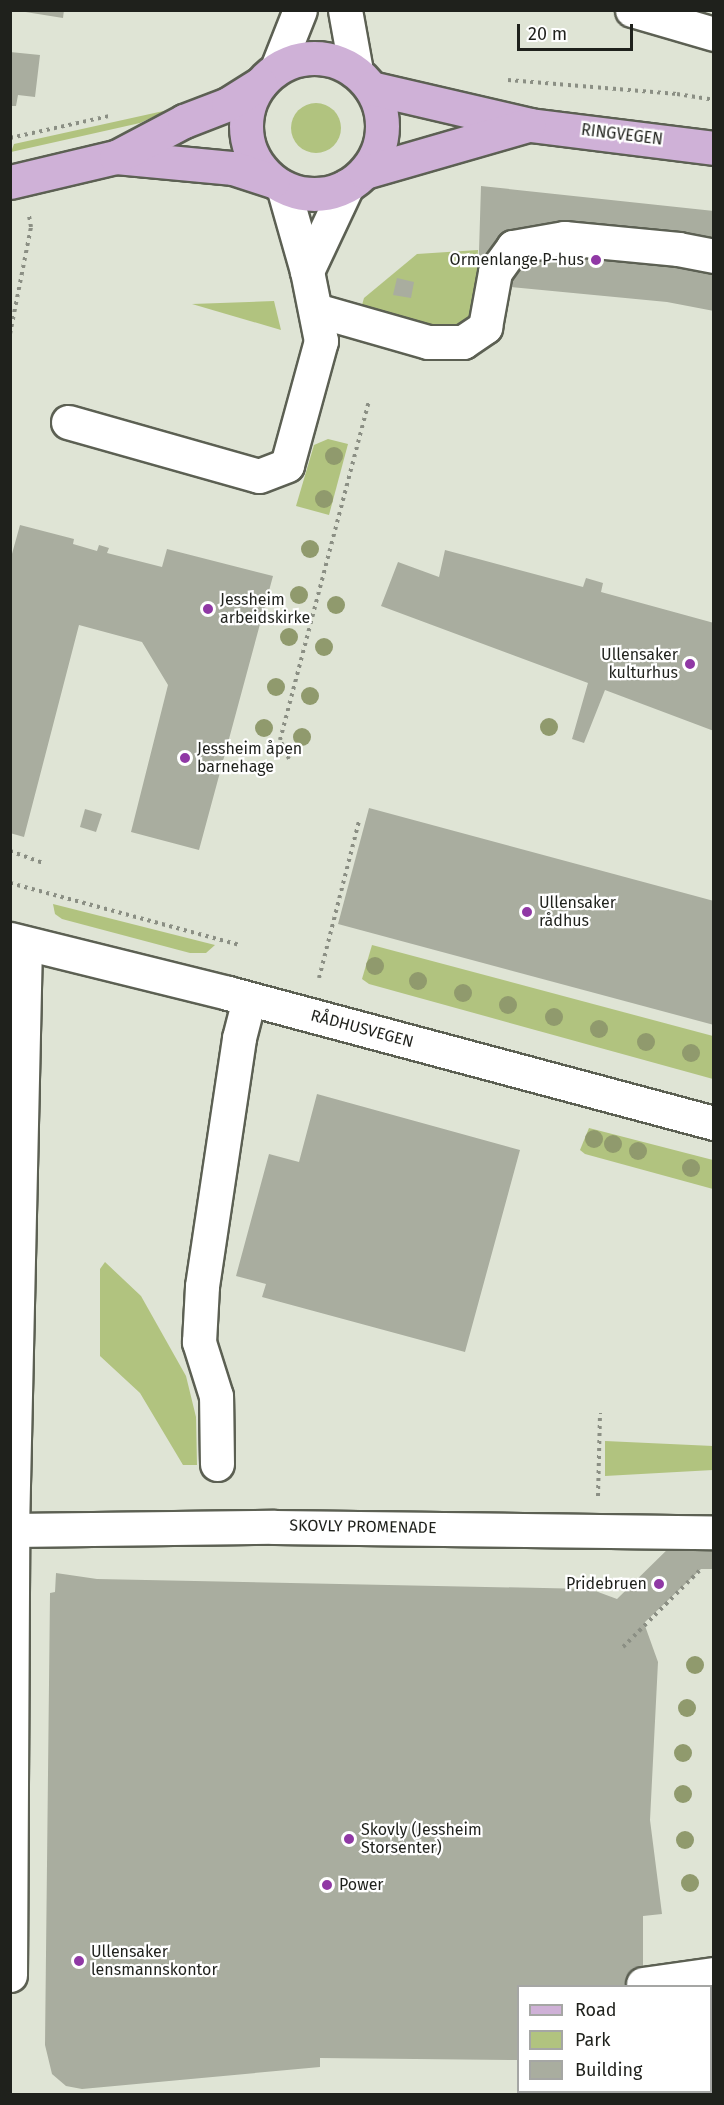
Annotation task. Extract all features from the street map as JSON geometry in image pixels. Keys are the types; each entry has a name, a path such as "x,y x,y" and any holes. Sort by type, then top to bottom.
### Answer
{"main road":[{"name":"RINGVEGEN","path":"10,182 117,157 304,58 321,58 363,79 530,125 714,148"},
{"path":"269,76 249,104 246,125 253,157 278,184"},
{"path":"356,179 379,147 382,133 380,106 363,79"},
{"name":"RINGVEGEN","path":"117,157 233,168 313,195 356,179 530,125"}],"street":[{"path":"269,76 300,10"},
{"path":"345,10 363,79"},
{"path":"632,10 714,34"},
{"path":"307,271 356,179"},
{"path":"68,422 259,476 287,465 321,341 307,271 278,184"},
{"path":"316,310 428,342 456,343 475,337 485,327 495,272 513,247 564,238 678,249 714,256"},
{"path":"10,1975 11,1566 18,941"},
{"name":"RÅDHUSVEGEN","path":"18,941 249,999 714,1123"},
{"path":"217,1464 216,1396 199,1342 202,1287 239,1038 249,999"},
{"name":"SKOVLY PROMENADE","path":"12,1511 274,1527 714,1532"},
{"path":"643,1984 714,1974"}],"path":[{"path":"495,79 586,85 714,100"},
{"path":"10,138 117,114"},
{"path":"10,334 31,227 29,215"},
{"path":"289,759 280,740 369,400"},
{"path":"319,978 359,821"},
{"path":"10,851 45,864"},
{"path":"10,884 240,945"},
{"path":"598,1477 600,1413"},
{"path":"623,1647 702,1568 714,1567"}],"green space":[{"path":"311,103 321,103 334,110 341,123 341,133 334,146 321,153 311,153 302,149 295,142 291,133 291,123 295,114 302,107"},
{"path":"168,110 140,123 11,152 14,144"},
{"path":"478,250 475,309 459,327 440,329 362,305 364,298 417,254"},
{"path":"274,301 281,330 192,304"},
{"path":"328,439 348,444 329,515 296,506 314,445"},
{"path":"53,904 215,945 206,953 190,953 62,919 55,914"},
{"path":"372,945 713,1036 713,1079 369,984 362,979"},
{"path":"589,1128 713,1160 713,1189 585,1154 580,1150"},
{"path":"105,1262 141,1296 186,1376 196,1417 197,1465 183,1465 140,1393 100,1356 100,1269"},
{"path":"605,1441 713,1446 713,1470 605,1476"}],"building":[{"path":"13,10 64,10 63,18"},
{"path":"10,52 40,55 35,97 18,95 16,106 10,106"},
{"name":"Ormenlange P-hus","path":"481,186 714,211 714,311 667,302 478,284"},
{"path":"397,278 414,282 411,298 393,295"},
{"path":"20,525 74,539 73,544 97,551 99,545 109,548 107,553 162,567 167,549 273,576 199,850 131,832 168,685 142,642 79,625 24,837 10,833 10,561"},
{"path":"445,550 583,587 586,578 603,583 601,592 714,623 714,731 605,690 584,743 572,739 588,683 381,606 398,562 439,577"},
{"name":"Ullensaker rådhus","path":"369,808 714,901 714,1025 338,924"},
{"path":"85,809 102,814 96,832 80,827"},
{"path":"317,1094 520,1150 465,1352 262,1297 266,1284 236,1276 269,1154 299,1162"},
{"name":"Skovly (Jessheim Storsenter)","path":"714,1516 714,1569 701,1569 644,1623 658,1662 650,1820 662,1914 643,1916 643,1985 517,1985 517,2060 320,2058 320,2067 82,2089 66,2086 52,2074 45,2045 50,1593 55,1592 56,1573 97,1579 590,1589 617,1599 675,1542"}],"place":[{"name":"Ormenlange P-hus","path":"596,260"},
{"name":"Jessheim arbeidskirke","path":"208,609"},
{"name":"Ullensaker kulturhus","path":"690,664"},
{"name":"Jessheim åpen barnehage","path":"185,758"},
{"name":"Ullensaker rådhus","path":"527,912"},
{"name":"Pridebruen","path":"659,1584"},
{"name":"Skovly (Jessheim Storsenter)","path":"349,1839"},
{"name":"Power","path":"327,1885"},
{"name":"Ullensaker lensmannskontor","path":"79,1961"}]}
